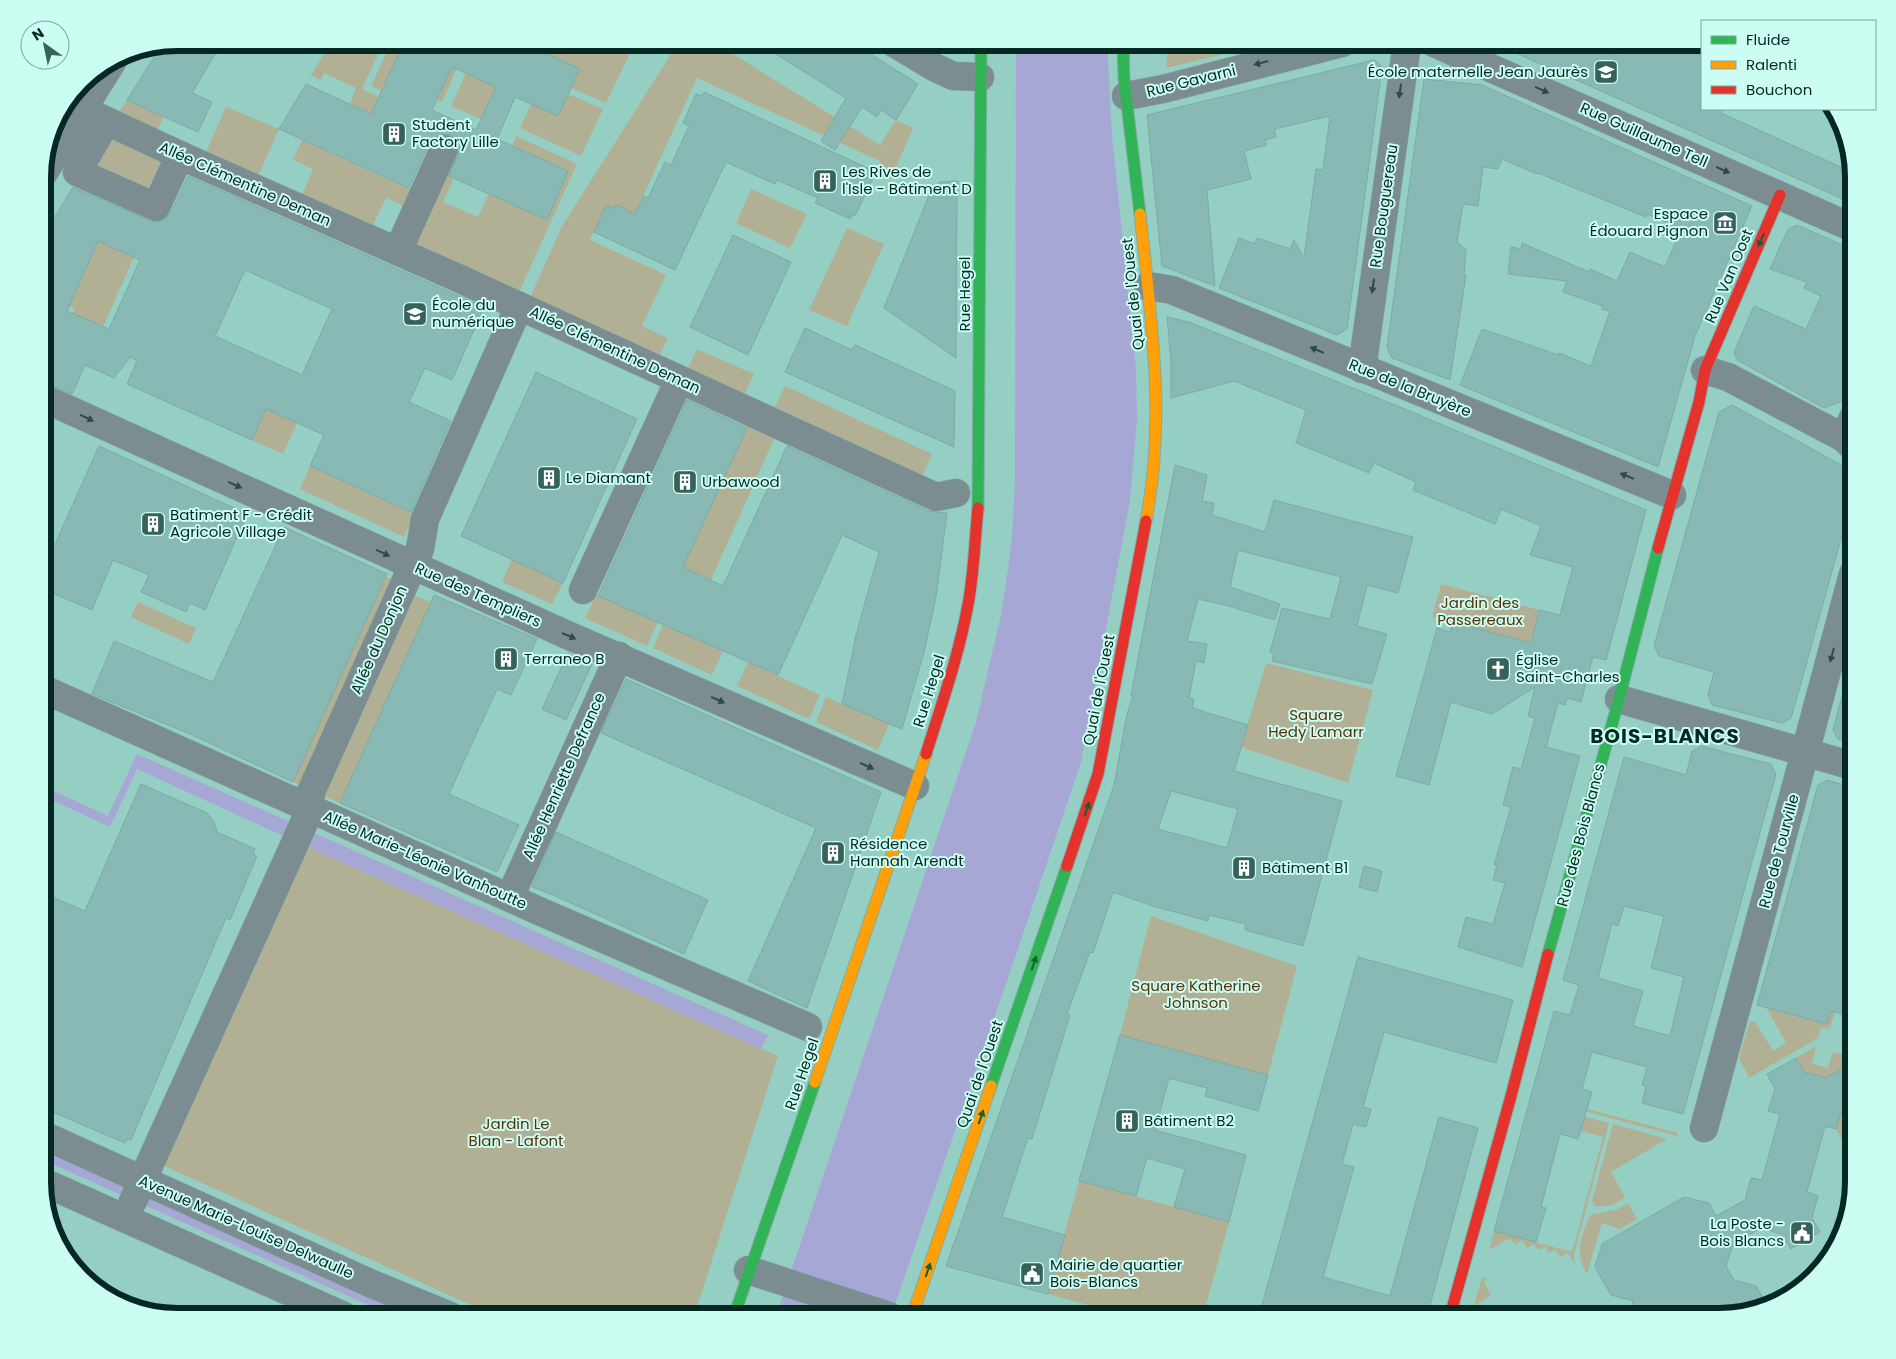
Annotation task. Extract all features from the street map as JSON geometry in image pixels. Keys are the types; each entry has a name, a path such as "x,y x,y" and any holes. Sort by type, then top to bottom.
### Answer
{"street":[{"path":"908,51 953,76 980,77"},
{"name":"Rue Hegel","path":"736,1308 915,786 943,700 960,639 968,598 979,493 981,51"},
{"name":"Quai de l'Ouest","path":"915,1308 1098,774 1152,481 1157,401 1148,286 1126,96 1124,51"},
{"name":"Rue Gavarni","path":"1126,96 1163,89 1308,51"},
{"name":"Rue Bouguereau","path":"1362,369 1406,51"},
{"name":"Rue Guillaume Tell","path":"1454,51 1845,224"},
{"path":"52,159 105,74"},
{"name":"Allée Clémentine Deman","path":"83,110 398,251 936,497 956,493"},
{"path":"107,121 77,172 156,207 180,155"},
{"path":"398,251 444,149"},
{"name":"Rue Van Oost","path":"1705,370 1780,195"},
{"name":"Rue de la Bruyère","path":"1148,286 1172,290 1672,495"},
{"name":"Allée du Donjon","path":"138,1191 303,826 311,792 420,549 425,519 519,306"},
{"path":"1705,370 1728,377 1845,432"},
{"name":"Rue des Bois Blancs","path":"1452,1308 1548,954 1620,699 1672,495 1699,402 1705,370"},
{"path":"583,590 679,380"},
{"name":"Rue des Templiers","path":"52,402 412,566 915,786"},
{"name":"Rue de Tourville","path":"1704,1128 1845,607"},
{"name":"Allée Henriette Defrance","path":"510,897 618,656"},
{"name":"Allée Marie-Léonie Vanhoutte","path":"52,694 303,826 510,897 808,1027"},
{"path":"1620,699 1845,763"},
{"name":"Avenue Marie-Louise Delwaulle","path":"52,1140 138,1191 430,1308"},
{"path":"52,1186 326,1308"},
{"path":"748,1270 865,1308"}],"green space":[{"path":"326,51 379,51 362,89 388,102 381,118 350,104 356,88 324,73 321,80 311,75"},
{"path":"387,51 400,51 381,91 371,86"},
{"path":"459,51 464,51 442,102 437,100"},
{"path":"476,51 483,51 496,87 481,119 451,106"},
{"path":"539,51 631,51 606,103 571,88 580,69"},
{"path":"673,51 728,51 880,145 896,120 913,128 891,179 876,172 880,161 697,78 635,214 616,205 613,209 606,206 590,240 666,275 642,326 668,338 657,361 528,302 561,228"},
{"path":"1167,51 1237,51 1166,68"},
{"path":"568,94 603,109 581,156 520,128 531,104 558,116"},
{"path":"127,100 164,117 155,135 116,117"},
{"path":"226,107 279,129 256,181 204,157"},
{"path":"106,133 162,159 145,195 86,168"},
{"path":"516,136 577,164 517,297 411,249 453,154 463,158 443,202 478,217 489,193 547,219 568,171 512,146"},
{"path":"302,140 418,193 411,209 386,198 371,229 301,198 313,169 293,160"},
{"path":"751,189 807,214 790,248 736,223"},
{"path":"847,228 884,244 847,326 809,310"},
{"path":"98,241 134,257 103,327 72,313 75,309 69,305"},
{"path":"697,349 754,374 743,398 686,372"},
{"path":"785,386 932,454 920,481 772,413"},
{"path":"266,409 297,423 283,454 252,440"},
{"path":"750,422 778,430 711,580 659,556 695,540"},
{"path":"310,466 414,514 404,537 300,489"},
{"path":"512,559 563,583 552,604 502,582"},
{"path":"386,577 397,582 324,743 318,740 308,764 313,766 303,787 293,782"},
{"name":"Jardin des Passereaux","path":"1441,584 1539,610 1537,619 1571,653 1432,617"},
{"path":"406,592 431,602 340,803 316,792"},
{"path":"596,595 658,622 647,646 585,618"},
{"path":"138,602 196,628 189,644 131,617"},
{"path":"663,624 723,651 712,675 653,648"},
{"path":"748,662 820,695 809,719 737,686"},
{"name":"Square Hedy Lamarr","path":"1266,663 1373,690 1348,783 1241,747"},
{"path":"826,697 889,724 878,750 816,722"},
{"name":"Jardin Le Blan - Lafont","path":"303,845 778,1056 697,1308 477,1308 160,1164"},
{"name":"Square Katherine Johnson","path":"1151,916 1297,966 1268,1075 1120,1035"},
{"path":"1766,1007 1826,1024 1830,1011 1835,1012 1830,1029 1821,1028 1818,1038 1749,1078 1739,1058 1750,1021 1755,1022 1773,1051 1786,1043"},
{"path":"1816,1046 1812,1064 1828,1068 1833,1052 1845,1055 1845,1089 1826,1078 1804,1072 1796,1058"},
{"path":"1531,1097 1573,1105 1678,1133 1677,1136"},
{"path":"1530,1102 1609,1123 1574,1254 1575,1265 1568,1253 1560,1257 1556,1250 1549,1253 1545,1247 1538,1250 1534,1244 1527,1248 1522,1240 1515,1245 1510,1238 1489,1250 1494,1231 1572,1252 1603,1137 1526,1116"},
{"path":"1845,1106 1845,1145 1836,1129"},
{"path":"1613,1124 1667,1139 1611,1172 1625,1197 1613,1205 1596,1207 1592,1201"},
{"path":"1079,1181 1229,1222 1205,1308 1100,1308 1048,1294"},
{"path":"1628,1203 1637,1219 1620,1229 1602,1223 1587,1274 1581,1259 1580,1246 1589,1217 1593,1214 1616,1210"},
{"path":"1482,1277 1486,1278 1484,1283 1491,1295 1476,1305 1478,1308 1473,1308"}],"water":[{"path":"1016,51 1107,51 1112,135 1136,369 1137,420 1130,501 1081,762 894,1308 779,1308 976,722 1001,615 1012,537 1015,482"},
{"path":"137,754 768,1035 761,1049 137,769 110,827 52,800 52,790 108,816"},
{"path":"52,1153 402,1308 375,1308 52,1164"}],"building":[{"path":"217,51 192,93 212,102 198,132 127,100 157,53"},
{"name":"Student Factory Lille","path":"400,51 541,51 580,69 558,116 515,97 497,139 568,171 547,220 449,176 460,148 456,140 450,135 442,134 430,142 409,188 279,129 306,84 371,114","holes":["452,67 496,87 476,130 432,110"]},
{"path":"771,51 866,51 918,84 896,120 881,110 877,117 862,107 835,150 821,141 846,98"},
{"path":"1511,51 1607,51 1618,56 1620,51 1693,51 1701,55 1701,110 1722,110 1721,113 1845,169 1845,200"},
{"path":"1374,60 1382,67 1347,329 1337,335 1219,288 1239,238 1255,244 1257,238 1290,249 1294,240 1304,258 1316,169 1323,170 1330,116 1274,129 1276,137 1265,140 1266,145 1244,151 1251,179 1207,190 1215,286 1162,266 1147,115"},
{"path":"1424,79 1482,85 1752,206 1695,336 1658,467 1460,385 1482,329 1559,355 1559,353 1591,366 1610,311 1602,309 1603,306 1563,292 1567,281 1508,274 1511,247 1521,249 1522,243 1589,272 1590,269 1617,281 1630,252 1665,267 1681,229 1647,214 1646,217 1502,159 1498,169 1483,167 1478,206 1463,204 1457,242 1466,250 1464,275 1466,275 1450,380 1392,358 1387,347"},
{"name":"Les Rives de l'Isle - Bâtiment D","path":"704,92 876,172 855,216 853,214 850,219 815,203 818,198 777,180 775,184 726,162 675,270 594,232 606,205 613,209 616,205 635,214 643,196 648,198 665,162 671,165 689,126 683,123 696,94 702,96"},
{"path":"188,176 484,307 452,380 425,368 409,402 451,421 411,512 310,466 324,435 266,409 252,440 127,384 137,361 130,357 114,378 85,365 72,394 52,385 52,221 73,187 150,221 158,222 170,214","holes":["98,241 140,260 109,329 67,311","245,270 332,309 302,375 215,336"]},
{"path":"958,181 956,358 884,308 929,195 933,196 939,182"},
{"path":"1797,225 1845,246 1845,392 1840,402 1824,408 1737,360 1734,352 1754,306 1806,329 1821,296 1804,288 1807,282 1770,269 1788,229"},
{"path":"733,235 791,262 748,355 690,327"},
{"path":"1167,317 1189,322 1400,407 1646,510 1606,660 1593,657 1581,702 1567,698 1565,705 1558,703 1546,747 1580,756 1522,967 1458,947 1466,917 1493,924 1505,883 1493,880 1497,865 1494,865 1511,807 1503,805 1513,767 1521,769 1535,718 1528,716 1535,687 1492,714 1451,702 1429,785 1396,776 1437,628 1450,632 1453,622 1531,643 1539,610 1560,615 1573,567 1530,555 1541,526 1501,509 1495,524 1413,490 1416,482 1374,463 1369,473 1296,443 1306,410 1234,381 1171,398 1171,360"},
{"path":"805,328 852,350 855,345 955,391 954,447 785,372"},
{"name":"Le Diamant","path":"536,372 637,419 563,583 461,536"},
{"path":"687,400 747,428 683,567 723,586 787,446 929,511 947,513 936,597 924,652 902,729 842,704 856,635 879,552 842,535 778,675 598,596"},
{"path":"1732,405 1845,467 1845,524 1791,718 1782,723 1712,705 1708,695 1714,672 1659,656 1654,646 1719,412"},
{"name":"Batiment F - Crédit Agricole Village","path":"99,446 247,514 205,610 190,603 186,612 141,592 149,575 113,560 92,610 52,593 52,551"},
{"path":"1175,465 1207,475 1202,501 1214,503 1212,515 1265,532 1274,500 1413,537 1398,593 1367,585 1357,626 1387,634 1372,684 1272,661 1274,653 1270,652 1282,608 1330,619 1341,577 1238,550 1230,587 1280,604 1275,620 1198,599 1187,641 1207,644 1204,663 1196,661 1189,698 1194,699 1192,708 1248,725 1234,771 1342,801 1303,946 1245,930 1246,924 1209,915 1208,921 1153,906 1113,892 1093,953 1090,952 1067,1014 1070,1015 1032,1139 1028,1138 1002,1217 1065,1235 1048,1294 946,1266 1114,785 1127,714 1133,696 1131,696","holes":["1171,791 1238,809 1227,848 1158,829"]},
{"path":"284,527 387,574 293,782 190,734 92,694 114,641 213,682"},
{"path":"434,595 537,639 511,695 497,689 449,794 519,825 497,872 340,803"},
{"path":"568,653 592,664 566,720 542,709"},
{"name":"Résidence Hannah Arendt","path":"626,679 881,792 807,1008 748,981 816,828 601,733"},
{"path":"1845,685 1845,741 1838,739 1833,730"},
{"path":"1701,746 1771,764 1776,774 1683,1114 1642,1103 1646,1086 1642,1085 1647,1067 1592,1052 1582,1089 1592,1092 1578,1139 1560,1134 1541,1207 1546,1208 1536,1242 1494,1231 1554,1011 1570,1015 1579,985 1563,980 1624,757 1686,775 1692,751","holes":["1624,906 1664,916 1651,968 1684,977 1670,1036 1633,1026 1643,991 1598,978 1612,924 1618,926"]},
{"path":"1827,780 1845,785 1845,1015 1830,1011 1827,1024 1757,1005 1818,785"},
{"path":"141,784 207,813 214,822 217,832 255,849 253,853 257,856 230,920 226,918 131,1140 127,1139 125,1143 52,1112 52,897 85,911"},
{"path":"556,832 708,900 684,954 532,887"},
{"path":"1364,866 1382,871 1377,892 1359,887"},
{"path":"1358,957 1513,1000 1496,1063 1384,1032 1363,1107 1371,1109 1366,1127 1353,1124 1342,1164 1354,1167 1323,1277 1390,1296 1439,1117 1478,1128 1429,1308 1261,1308"},
{"name":"Bâtiment B2","path":"1120,1035 1268,1075 1258,1111 1205,1096 1207,1088 1169,1078 1155,1130 1246,1155 1229,1222 1174,1207 1185,1169 1147,1158 1136,1196 1079,1181"},
{"path":"1796,1058 1804,1072 1826,1078 1840,1070 1845,1079 1845,1106 1836,1129 1825,1126 1807,1192 1818,1196 1812,1218 1820,1232 1791,1249 1781,1234 1761,1228 1733,1244 1726,1266 1734,1280 1756,1286 1764,1299 1736,1307 1631,1308 1633,1301 1611,1295 1595,1267 1602,1244 1684,1197 1709,1203 1716,1216 1745,1200 1751,1178 1762,1180 1780,1114 1768,1111 1775,1089 1767,1074"}],"traffic: fast":[{"path":"978,508 981,51"},
{"path":"1123,51 1124,79 1140,214"},
{"path":"1548,954 1619,699 1658,548"},
{"path":"991,1086 1067,866"},
{"path":"737,1308 815,1082"}],"traffic: slow":[{"path":"1140,214 1152,329 1156,406 1152,483 1146,521"},
{"path":"815,1082 926,754"},
{"path":"915,1308 991,1086"}],"traffic: jam":[{"path":"1658,548 1699,402 1705,370 1780,195"},
{"path":"926,754 961,638 969,599 978,508"},
{"path":"1067,866 1098,774 1146,521"},
{"path":"1452,1308 1548,954"}],"place":[{"name":"École maternelle Jean Jaurès","path":"1606,72"},
{"name":"Student Factory Lille","path":"394,134"},
{"name":"Les Rives de l'Isle - Bâtiment D","path":"825,181"},
{"name":"Espace Édouard Pignon","path":"1725,223"},
{"name":"École du numérique","path":"415,314"},
{"name":"Le Diamant","path":"549,478"},
{"name":"Urbawood","path":"685,482"},
{"name":"Batiment F - Crédit Agricole Village","path":"153,524"},
{"name":"Terraneo B","path":"506,659"},
{"name":"Église Saint-Charles","path":"1498,669"},
{"name":"Résidence Hannah Arendt","path":"833,853"},
{"name":"Bâtiment B1","path":"1244,868"},
{"name":"Bâtiment B2","path":"1127,1121"},
{"name":"La Poste - Bois Blancs","path":"1802,1233"},
{"name":"Mairie de quartier Bois-Blancs","path":"1032,1274"}],"district":[{"name":"BOIS-BLANCS","path":"1665,736"}]}
